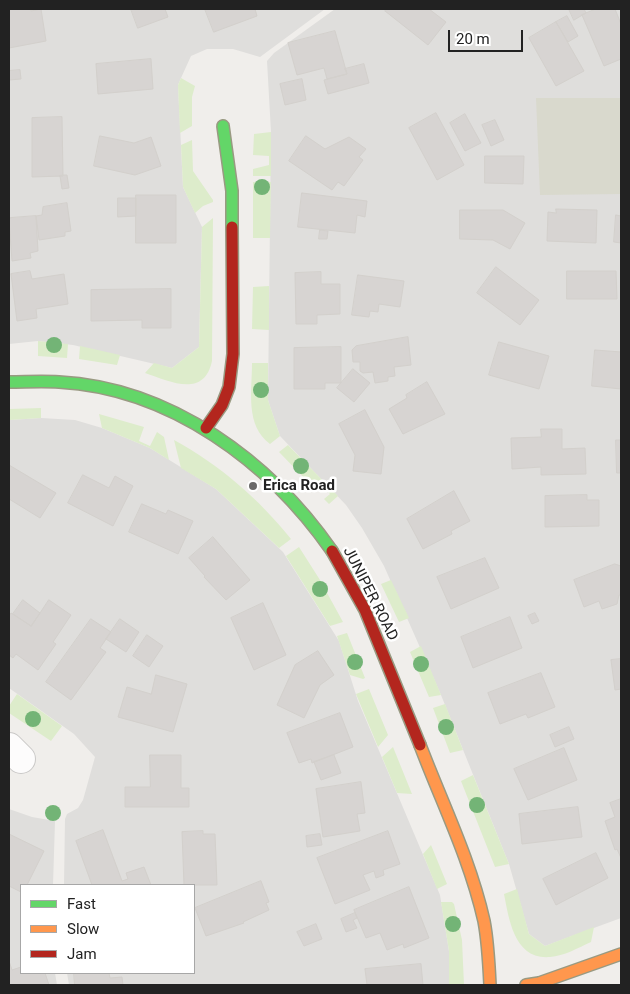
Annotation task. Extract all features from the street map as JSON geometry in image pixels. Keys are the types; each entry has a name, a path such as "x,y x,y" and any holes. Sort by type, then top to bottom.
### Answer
{"street":[{"path":"206,428 222,405 229,387 233,354 232,191 223,126"},
{"name":"JUNIPER ROAD","path":"9,382 71,383 116,391 161,406 206,428 240,453 288,496 329,547 354,588 385,656 467,864 484,923 490,985"},
{"path":"526,985 539,983 621,954"}],"shaded area":[{"path":"9,9 325,9 260,57 233,49 207,49 191,56 178,85 183,187 202,227 199,347 172,368 73,345 38,341 9,344"},
{"path":"335,9 621,9 621,918 545,946 529,934 509,864 441,695 384,566 346,505 280,436 268,400 271,132 267,61 274,53"},
{"path":"536,98 621,98 621,194 540,195"},
{"path":"41,418 75,420 102,428 150,448 216,489 283,552 339,641 358,701 440,895 449,951 449,985 69,985 67,974 195,974 195,884 64,884 65,819 67,814 78,808 83,800 95,757 74,734 9,688 9,420"},
{"path":"9,809 32,817 55,821 53,884 20,884 20,974 55,974 57,985 9,985"}],"green space":[{"path":"181,78 195,86 192,97 192,126 180,133 178,85"},
{"path":"271,132 271,176 253,176 253,169 269,165 269,156 253,155 254,134"},
{"path":"192,140 193,171 213,200 213,202 203,206 195,213 183,187 181,145"},
{"path":"253,182 271,182 270,238 253,238"},
{"path":"213,218 212,361 208,373 202,380 194,384 175,383 145,373 154,363 172,368 199,347 202,227"},
{"path":"269,286 269,330 252,329 253,287"},
{"path":"38,341 68,344 67,358 38,356"},
{"path":"80,346 120,355 117,365 79,359"},
{"path":"252,363 268,363 268,400 280,436 270,444 262,436 253,418 251,396"},
{"path":"41,408 41,418 9,420 9,409"},
{"path":"99,414 144,427 139,441 150,446 157,432 164,437 169,460 150,448 102,428"},
{"path":"174,440 207,460 238,484 266,510 291,539 279,548 216,489 181,468"},
{"path":"288,445 338,496 329,504 324,499 330,494 319,482 313,487 279,452"},
{"path":"299,547 343,622 330,626 286,556"},
{"path":"391,580 409,618 399,622 381,584"},
{"path":"347,633 365,678 363,679 350,675 337,636"},
{"path":"421,646 441,695 429,697 410,652"},
{"path":"369,689 388,735 378,747 356,694"},
{"path":"17,694 62,726 51,741 9,713 9,706"},
{"path":"445,704 463,750 450,753 433,708"},
{"path":"393,747 412,794 397,793 382,757"},
{"path":"473,775 509,864 495,867 461,781"},
{"path":"431,845 447,884 437,889 423,854"},
{"path":"517,889 529,934 545,946 594,927 591,942 571,951 550,957 538,956 528,952 515,936 504,894"},
{"path":"441,902 452,902 454,904 462,940 464,985 449,985 449,951"}],"building":[{"path":"31,9 31,11 41,9 46,41 9,48 9,10"},
{"path":"131,9 165,9 168,17 138,28"},
{"path":"205,9 255,9 257,16 214,32"},
{"path":"387,9 429,9 446,22 428,45 385,11"},
{"path":"569,9 584,9 586,13 574,20"},
{"path":"596,9 615,9 621,24 621,59 604,66 582,15"},
{"path":"567,16 578,36 568,42 556,22"},
{"path":"556,22 584,71 556,86 529,38"},
{"path":"335,31 347,74 327,79 324,68 297,75 288,43"},
{"path":"151,59 153,89 98,94 96,64"},
{"path":"364,64 369,83 328,94 324,80 347,74 345,69"},
{"path":"20,70 21,79 9,80 9,71"},
{"path":"302,79 306,100 285,105 280,84"},
{"path":"436,113 464,165 437,180 409,128"},
{"path":"465,114 481,143 465,151 450,123"},
{"path":"62,117 63,176 32,177 32,118"},
{"path":"495,120 504,140 491,146 482,125"},
{"path":"100,136 134,143 151,137 161,166 135,175 94,166"},
{"path":"306,136 325,149 349,137 366,149 359,157 363,160 344,186 338,182 332,190 289,161"},
{"path":"485,156 524,156 523,184 485,183"},
{"path":"67,175 69,188 62,189 60,176"},
{"path":"302,193 367,201 365,217 357,215 355,233 298,227"},
{"path":"136,195 176,195 176,243 136,243"},
{"path":"118,198 136,198 136,216 118,217"},
{"path":"67,203 71,231 65,232 65,236 39,240 36,216 42,215 43,207"},
{"path":"556,209 597,210 596,243 547,241 548,212 556,213"},
{"path":"460,210 503,210 525,223 510,249 493,240 460,239"},
{"path":"616,215 621,216 621,243 614,242"},
{"path":"36,216 38,251 30,253 31,258 12,261 10,218"},
{"path":"320,230 328,231 327,239 319,239"},
{"path":"496,267 539,300 520,325 477,293"},
{"path":"30,271 32,279 64,274 68,304 36,309 37,318 17,321 11,274"},
{"path":"567,271 616,271 617,299 567,299"},
{"path":"321,272 321,284 340,284 340,314 317,315 317,324 296,324 295,273"},
{"path":"358,275 404,281 400,307 379,304 378,312 370,311 369,317 352,315"},
{"path":"171,289 171,328 142,328 142,320 91,321 91,290"},
{"path":"408,337 411,365 394,367 395,376 388,377 388,381 375,383 373,372 363,373 360,371 360,362 353,362 352,350 356,346"},
{"path":"499,342 549,356 539,389 489,375"},
{"path":"341,347 341,383 325,383 325,389 294,389 294,348"},
{"path":"595,350 621,352 621,389 592,386"},
{"path":"353,369 370,383 354,402 337,388"},
{"path":"427,382 445,414 403,434 389,409 407,398 406,395"},
{"path":"365,410 384,447 381,474 353,471 355,455 339,424"},
{"path":"541,429 562,429 562,449 585,448 586,474 541,475 541,467 512,469 511,438 541,437"},
{"path":"616,440 621,440 621,473 617,473"},
{"path":"9,465 56,493 40,518 9,499"},
{"path":"83,475 109,488 115,476 133,486 113,526 68,503"},
{"path":"454,491 470,521 451,531 452,534 423,549 407,519"},
{"path":"587,495 587,500 599,500 599,526 545,527 545,496"},
{"path":"142,504 166,514 168,510 193,521 178,554 129,532"},
{"path":"213,537 250,580 226,600 189,558"},
{"path":"485,558 499,588 451,609 437,577"},
{"path":"615,564 621,566 621,595 619,595 617,604 602,609 599,601 584,607 574,580"},
{"path":"23,600 40,613 31,626 13,614"},
{"path":"49,600 71,615 53,642 56,644 38,670 16,654 13,658 9,655 9,616 11,613 31,626"},
{"path":"263,603 286,655 254,670 231,618"},
{"path":"535,613 539,621 532,624 528,616"},
{"path":"510,617 522,648 473,668 461,637"},
{"path":"91,619 111,632 100,648 106,652 71,700 46,682"},
{"path":"120,619 139,632 126,652 106,639"},
{"path":"147,635 163,646 149,667 133,656"},
{"path":"318,651 334,675 320,685 304,718 277,705 295,665"},
{"path":"621,659 621,689 615,690 611,660"},
{"path":"541,673 555,707 528,718 526,714 500,724 488,693"},
{"path":"156,675 187,684 173,732 118,717 127,687 151,694"},
{"path":"340,713 353,747 312,763 311,759 299,763 287,733"},
{"path":"569,727 574,739 555,747 550,735"},
{"path":"564,748 577,780 528,800 514,769"},
{"path":"150,755 181,755 181,788 189,788 189,807 125,807 125,787 150,787"},
{"path":"334,755 341,773 321,780 314,762"},
{"path":"361,782 365,813 357,814 360,831 323,837 316,789"},
{"path":"621,799 621,858 617,849 615,850 605,821 615,817 610,803"},
{"path":"578,807 582,837 522,844 519,814"},
{"path":"103,830 122,881 128,879 126,873 144,867 151,884 92,884 76,841"},
{"path":"203,831 203,834 215,834 217,885 184,884 182,832"},
{"path":"388,831 400,864 383,870 384,875 376,878 374,871 363,875 370,890 335,904 317,858"},
{"path":"9,834 44,851 28,884 20,884 20,892 9,886"},
{"path":"320,834 322,845 307,847 306,836"},
{"path":"596,853 608,878 556,905 543,879"},
{"path":"261,881 269,902 266,903 269,910 244,923 206,936 195,908"},
{"path":"409,887 429,938 404,948 403,944 387,950 380,933 366,938 354,910"},
{"path":"355,913 357,918 353,920 357,928 346,932 341,919"},
{"path":"316,924 322,939 304,946 297,932"},
{"path":"9,961 12,970 20,967 20,974 45,974 49,985 9,985"},
{"path":"421,964 423,985 367,985 365,969"},
{"path":"74,974 109,974 110,978 122,977 123,985 75,985"}],"traffic: fast":[{"path":"223,126 232,191 232,227"},
{"path":"9,382 59,382 100,387 140,398 178,415 214,435 248,460 279,488 307,518 332,551"}],"traffic: slow":[{"path":"420,745 463,853 478,898 484,921 490,985"},
{"path":"526,985 539,983 621,954"}],"traffic: jam":[{"path":"206,428 222,405 229,387 233,354 232,227"},
{"path":"332,551 365,610 420,745"}],"place":[{"name":"Erica Road","path":"253,486"}]}
